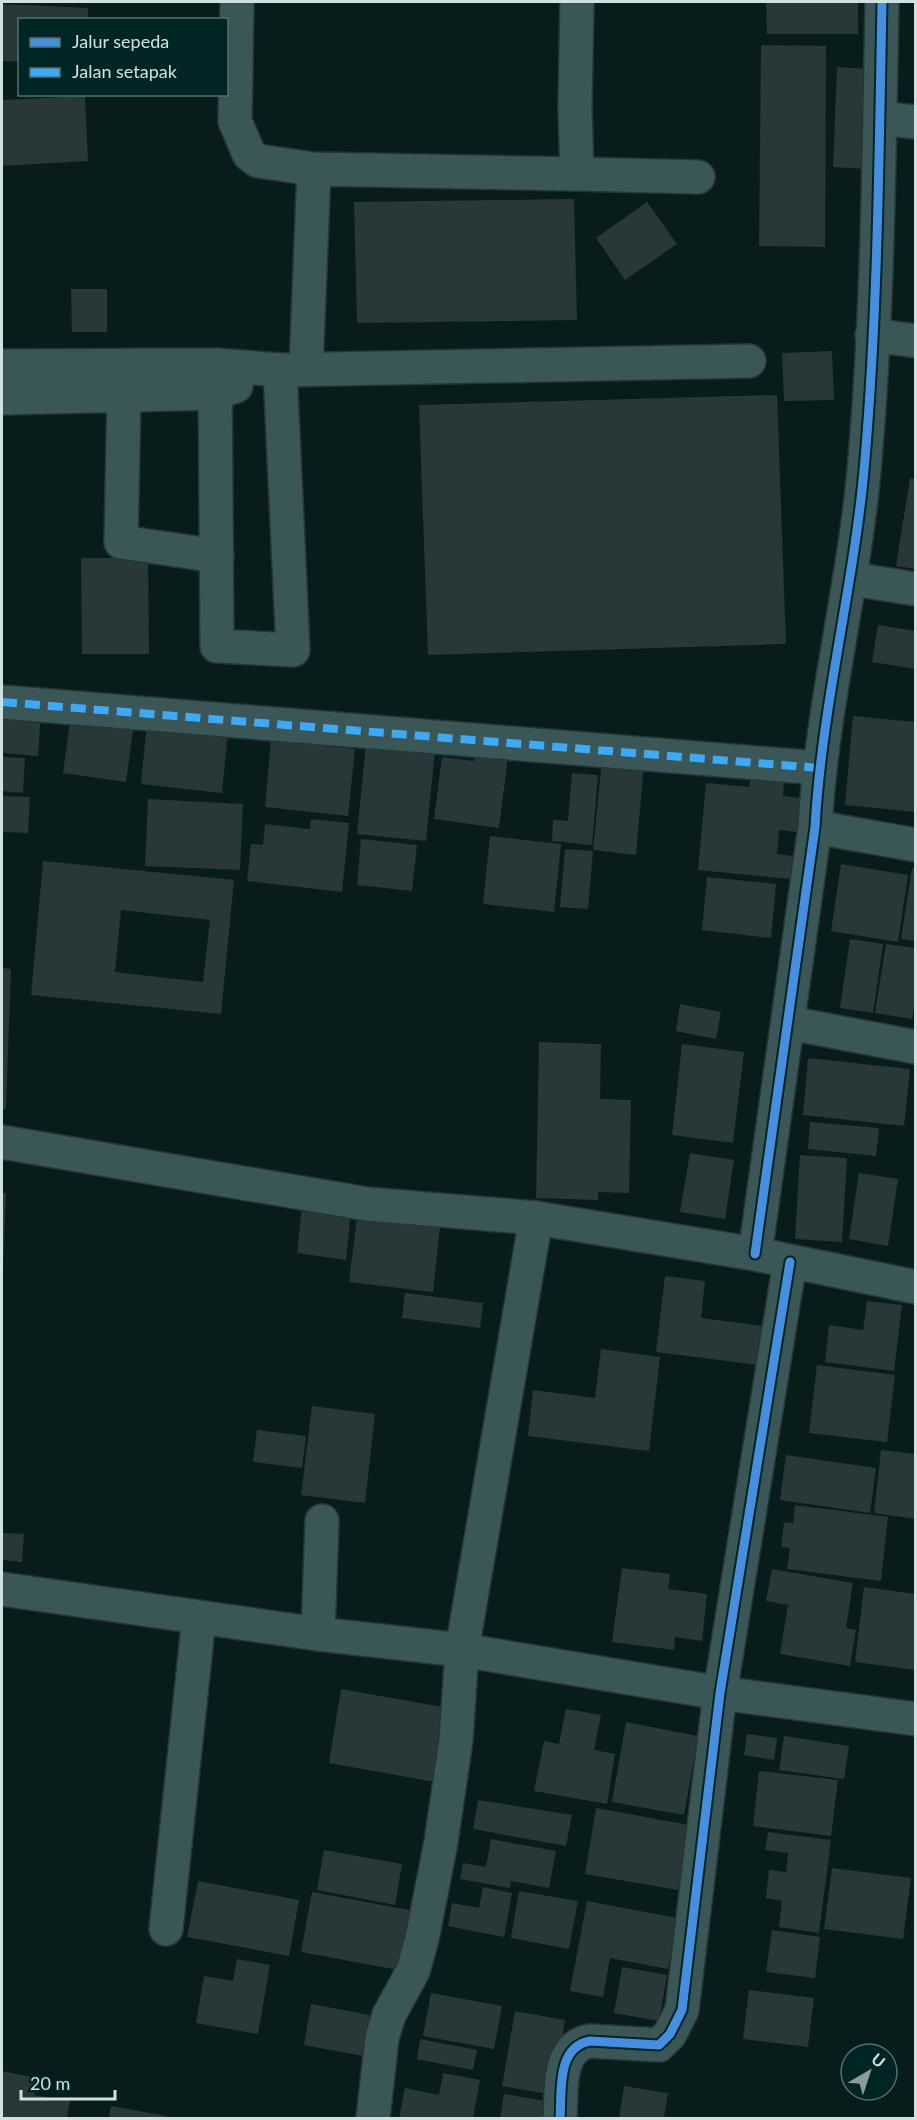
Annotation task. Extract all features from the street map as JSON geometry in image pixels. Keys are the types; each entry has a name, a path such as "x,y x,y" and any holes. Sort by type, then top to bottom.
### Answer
{"street":[{"path":"237,2 235,121 241,141 249,154 258,161 314,169 698,177"},
{"path":"577,2 574,107 577,174"},
{"path":"755,1254 815,827 819,768 852,579 865,459 872,335 882,2"},
{"path":"880,118 915,122"},
{"path":"215,379 217,646 293,650 293,369 314,169"},
{"path":"872,335 915,341"},
{"path":"2,366 35,381 124,395 215,379 293,369 749,361"},
{"path":"2,398 35,381 215,379"},
{"path":"124,395 121,542 218,556"},
{"path":"852,579 915,589"},
{"path":"2,702 819,768"},
{"path":"815,827 915,845"},
{"path":"789,1023 915,1047"},
{"path":"2,1142 367,1204 536,1218 755,1254 915,1287"},
{"path":"373,2118 381,2038 389,2015 413,1971 422,1939 441,1842 456,1740 462,1650 536,1218"},
{"path":"560,2118 565,2062 571,2049 580,2042 590,2041 659,2045 670,2034 682,2010 720,1692 790,1262"},
{"path":"318,1635 322,1521"},
{"path":"2,1589 318,1635 462,1650 720,1692 915,1719"},
{"path":"166,1929 200,1618"}],"building":[{"path":"766,2 858,2 858,34 767,34"},
{"path":"3,4 88,8 88,18 18,18 18,62 2,61"},
{"path":"761,45 826,46 825,247 759,246"},
{"path":"837,67 870,69 866,169 833,167"},
{"path":"85,96 88,161 2,166 2,100"},
{"path":"574,199 577,320 357,323 354,202"},
{"path":"647,202 677,244 625,280 596,238"},
{"path":"71,289 107,289 107,332 72,332"},
{"path":"832,351 834,400 784,401 782,353"},
{"path":"777,395 786,644 428,655 419,405"},
{"path":"910,478 916,479 916,569 896,566"},
{"path":"81,558 148,558 149,654 82,654"},
{"path":"878,625 916,631 916,669 872,662"},
{"path":"2,709 41,712 38,756 2,753"},
{"path":"71,714 134,723 126,782 63,773"},
{"path":"853,716 916,722 916,812 845,805"},
{"path":"147,723 228,732 222,793 141,784"},
{"path":"271,740 355,749 348,816 265,807"},
{"path":"366,743 435,750 426,841 357,834"},
{"path":"476,745 509,749 499,828 434,819 442,757 474,761"},
{"path":"2,757 25,758 23,793 2,791"},
{"path":"602,760 644,764 636,855 593,850"},
{"path":"572,773 598,775 592,845 552,841 553,820 568,821"},
{"path":"750,779 784,782 783,796 800,798 797,832 779,830 777,854 793,856 791,879 698,870 706,783 750,787"},
{"path":"2,796 30,797 28,833 2,832"},
{"path":"148,799 243,804 240,870 145,866"},
{"path":"311,819 349,823 342,892 247,881 251,844 263,845 265,824 310,829"},
{"path":"490,836 561,844 554,912 483,904"},
{"path":"361,839 417,845 412,891 357,885"},
{"path":"565,849 593,851 588,909 560,907"},
{"path":"43,861 234,880 221,1014 31,995","holes":["121,910 210,920 203,982 115,972"]},
{"path":"841,864 908,875 898,942 831,931"},
{"path":"912,868 916,869 916,941 901,939"},
{"path":"707,877 776,884 771,938 702,930"},
{"path":"850,939 883,944 873,1013 840,1008"},
{"path":"886,944 916,948 916,996 912,1019 875,1013"},
{"path":"2,968 11,969 6,1109 2,1109"},
{"path":"680,1004 721,1012 716,1039 676,1031"},
{"path":"539,1042 601,1044 600,1099 631,1100 629,1193 598,1192 598,1200 536,1198"},
{"path":"682,1044 744,1052 733,1143 672,1135"},
{"path":"808,1058 910,1069 904,1126 803,1115"},
{"path":"810,1122 879,1128 876,1156 808,1149"},
{"path":"690,1153 734,1160 725,1219 680,1212"},
{"path":"800,1155 847,1158 842,1242 795,1239"},
{"path":"859,1173 898,1179 888,1246 849,1239"},
{"path":"2,1193 6,1193 3,1270 2,1270"},
{"path":"302,1206 351,1212 346,1260 297,1253"},
{"path":"357,1217 440,1227 433,1292 349,1282"},
{"path":"665,1276 705,1281 701,1318 763,1326 759,1365 656,1352"},
{"path":"405,1293 483,1303 480,1328 402,1318"},
{"path":"867,1301 902,1305 894,1371 825,1362 829,1325 863,1330"},
{"path":"601,1349 660,1357 649,1451 528,1436 533,1390 595,1398"},
{"path":"817,1365 895,1375 887,1442 809,1433"},
{"path":"312,1406 375,1414 365,1503 301,1495"},
{"path":"257,1430 306,1436 302,1468 253,1462"},
{"path":"881,1450 916,1454 916,1519 874,1513"},
{"path":"786,1455 876,1468 870,1513 780,1500"},
{"path":"795,1505 888,1517 881,1581 787,1569 790,1548 781,1547 784,1522 793,1523"},
{"path":"2,1533 24,1534 22,1562 2,1560"},
{"path":"622,1568 670,1574 668,1589 707,1594 702,1641 675,1637 674,1650 612,1642"},
{"path":"772,1569 853,1583 846,1628 856,1630 850,1666 780,1654 788,1605 766,1601"},
{"path":"864,1587 916,1594 916,1670 855,1662"},
{"path":"341,1689 448,1708 435,1782 329,1763"},
{"path":"566,1709 601,1715 594,1750 615,1754 607,1804 534,1791 544,1741 559,1744"},
{"path":"626,1722 698,1736 684,1815 612,1802"},
{"path":"747,1734 777,1738 774,1760 744,1755"},
{"path":"784,1736 849,1746 844,1779 779,1770"},
{"path":"759,1771 838,1780 831,1836 753,1826"},
{"path":"478,1800 572,1815 566,1846 473,1829"},
{"path":"596,1808 689,1825 678,1890 585,1874"},
{"path":"768,1832 831,1840 819,1933 779,1927 782,1901 766,1898 769,1870 786,1872 788,1853 765,1850"},
{"path":"491,1839 556,1851 549,1888 511,1881 510,1888 460,1879 463,1863 486,1867"},
{"path":"324,1850 402,1864 395,1905 317,1890"},
{"path":"832,1868 911,1878 903,1939 824,1929"},
{"path":"198,1881 299,1900 289,1956 187,1937"},
{"path":"483,1887 512,1893 504,1937 448,1926 452,1903 479,1908"},
{"path":"519,1891 578,1901 569,1949 511,1938"},
{"path":"312,1892 415,1911 404,1971 301,1952"},
{"path":"587,1901 677,1918 668,1969 610,1958 603,1997 570,1991"},
{"path":"772,1930 820,1937 815,1978 766,1972"},
{"path":"237,1959 270,1965 258,2034 196,2023 204,1976 233,1981"},
{"path":"622,1967 667,1975 659,2021 614,2013"},
{"path":"749,1990 814,1998 808,2047 743,2039"},
{"path":"431,1993 502,2006 494,2049 423,2036"},
{"path":"311,2004 375,2016 369,2057 304,2045"},
{"path":"515,2011 565,2020 552,2095 502,2086"},
{"path":"420,2039 477,2050 473,2070 417,2059"},
{"path":"2,2071 37,2078 34,2095 70,2101 67,2118 2,2118"},
{"path":"443,2073 480,2080 473,2118 399,2118 405,2088 439,2095"},
{"path":"624,2086 668,2093 664,2118 619,2118"},
{"path":"504,2094 551,2102 548,2118 500,2118"},
{"path":"111,2106 167,2116 166,2118 109,2118"}],"marked path":[{"path":"2,702 819,768"}],"cycle path":[{"path":"755,1254 815,827 824,734 854,551 865,459 875,288 882,2"},
{"path":"560,2118 561,2084 566,2061 571,2052 579,2045 590,2041 659,2045 670,2034 682,2010 720,1693 790,1262"}]}
